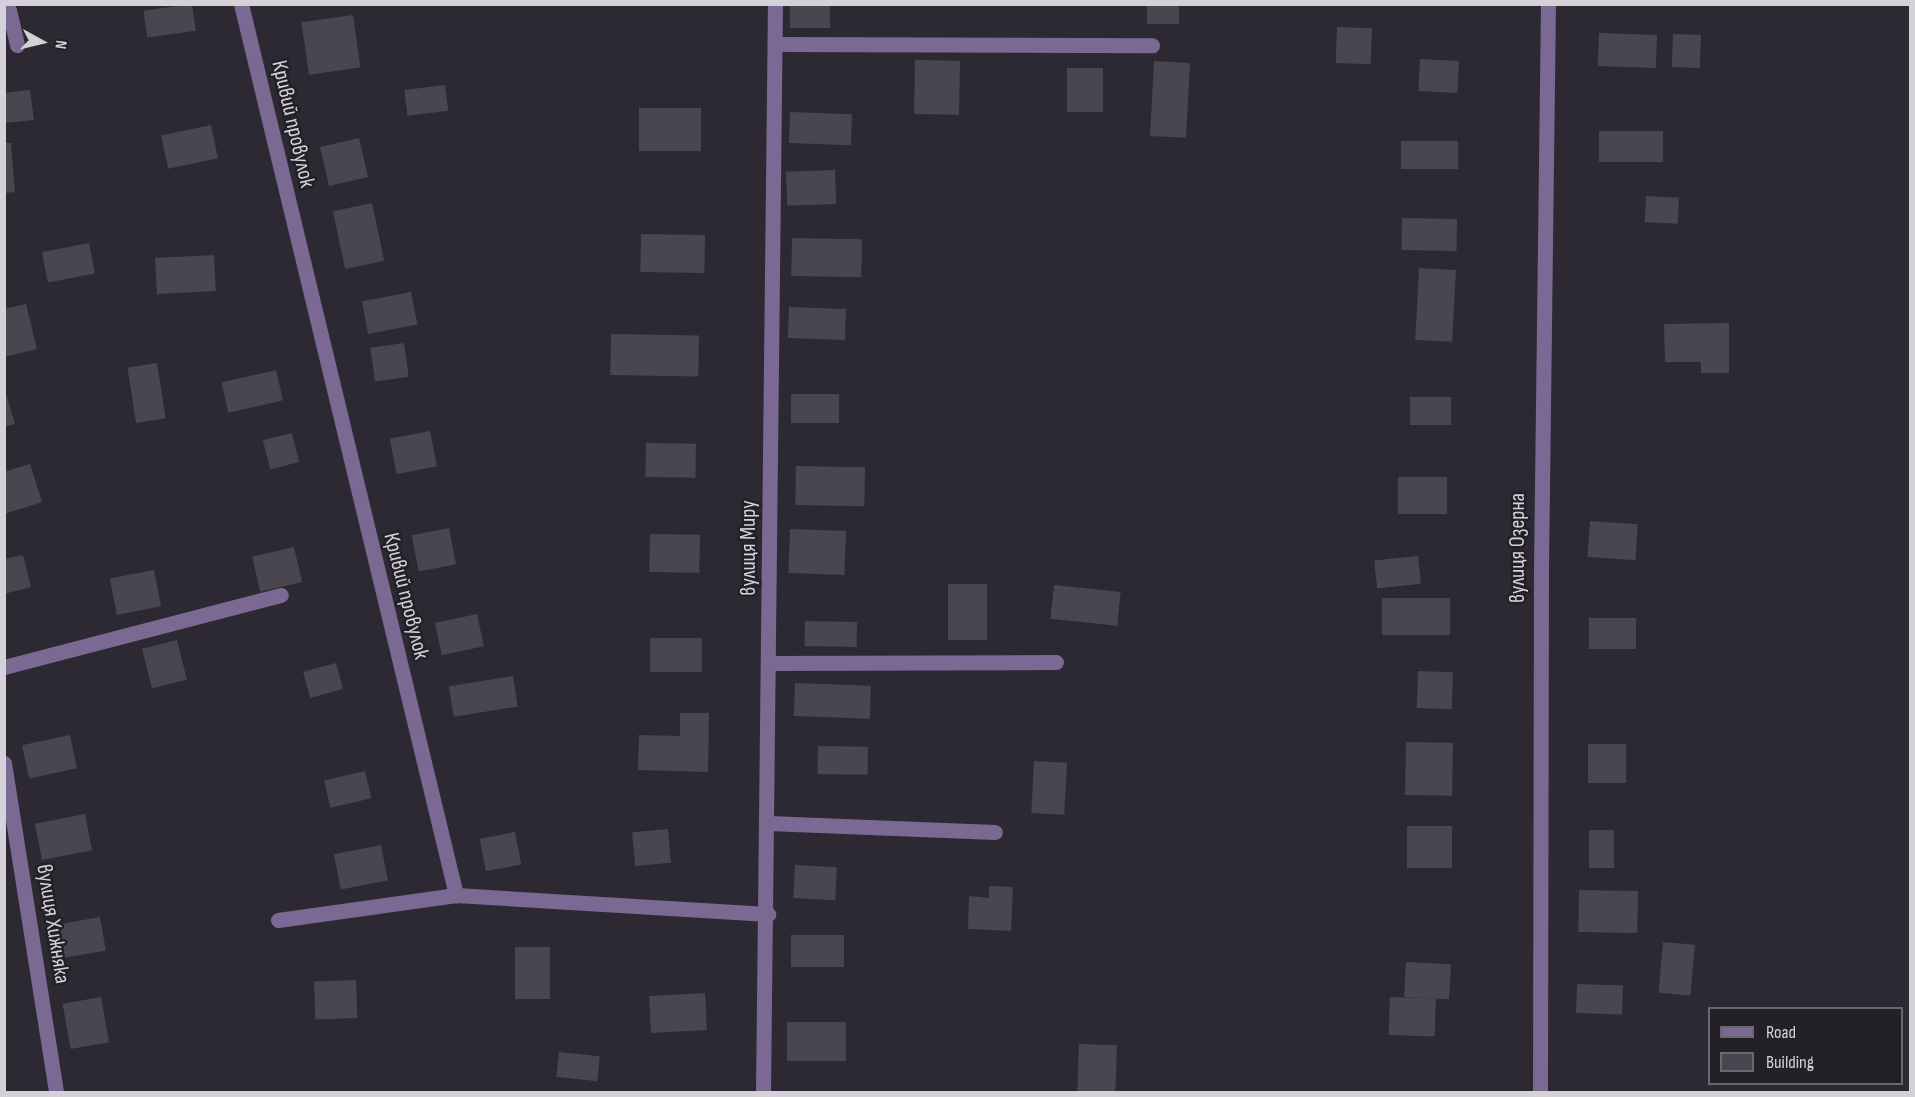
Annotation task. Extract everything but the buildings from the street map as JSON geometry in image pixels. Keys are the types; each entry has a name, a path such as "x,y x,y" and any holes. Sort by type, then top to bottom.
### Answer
{"street":[{"name":"Кривий провулок","path":"242,4 456,895"},
{"name":"вулиця Миру","path":"763,1092 768,914 775,4"},
{"name":"вулиця Озерна","path":"1540,1092 1540,567 1548,4"},
{"path":"4,11 9,10 17,45"},
{"path":"775,44 1152,45"},
{"path":"4,667 280,595"},
{"path":"770,663 1056,662"},
{"name":"вулиця Хижняка","path":"4,763 56,1092"},
{"path":"768,823 995,832"},
{"path":"278,920 456,895 768,914"}]}
